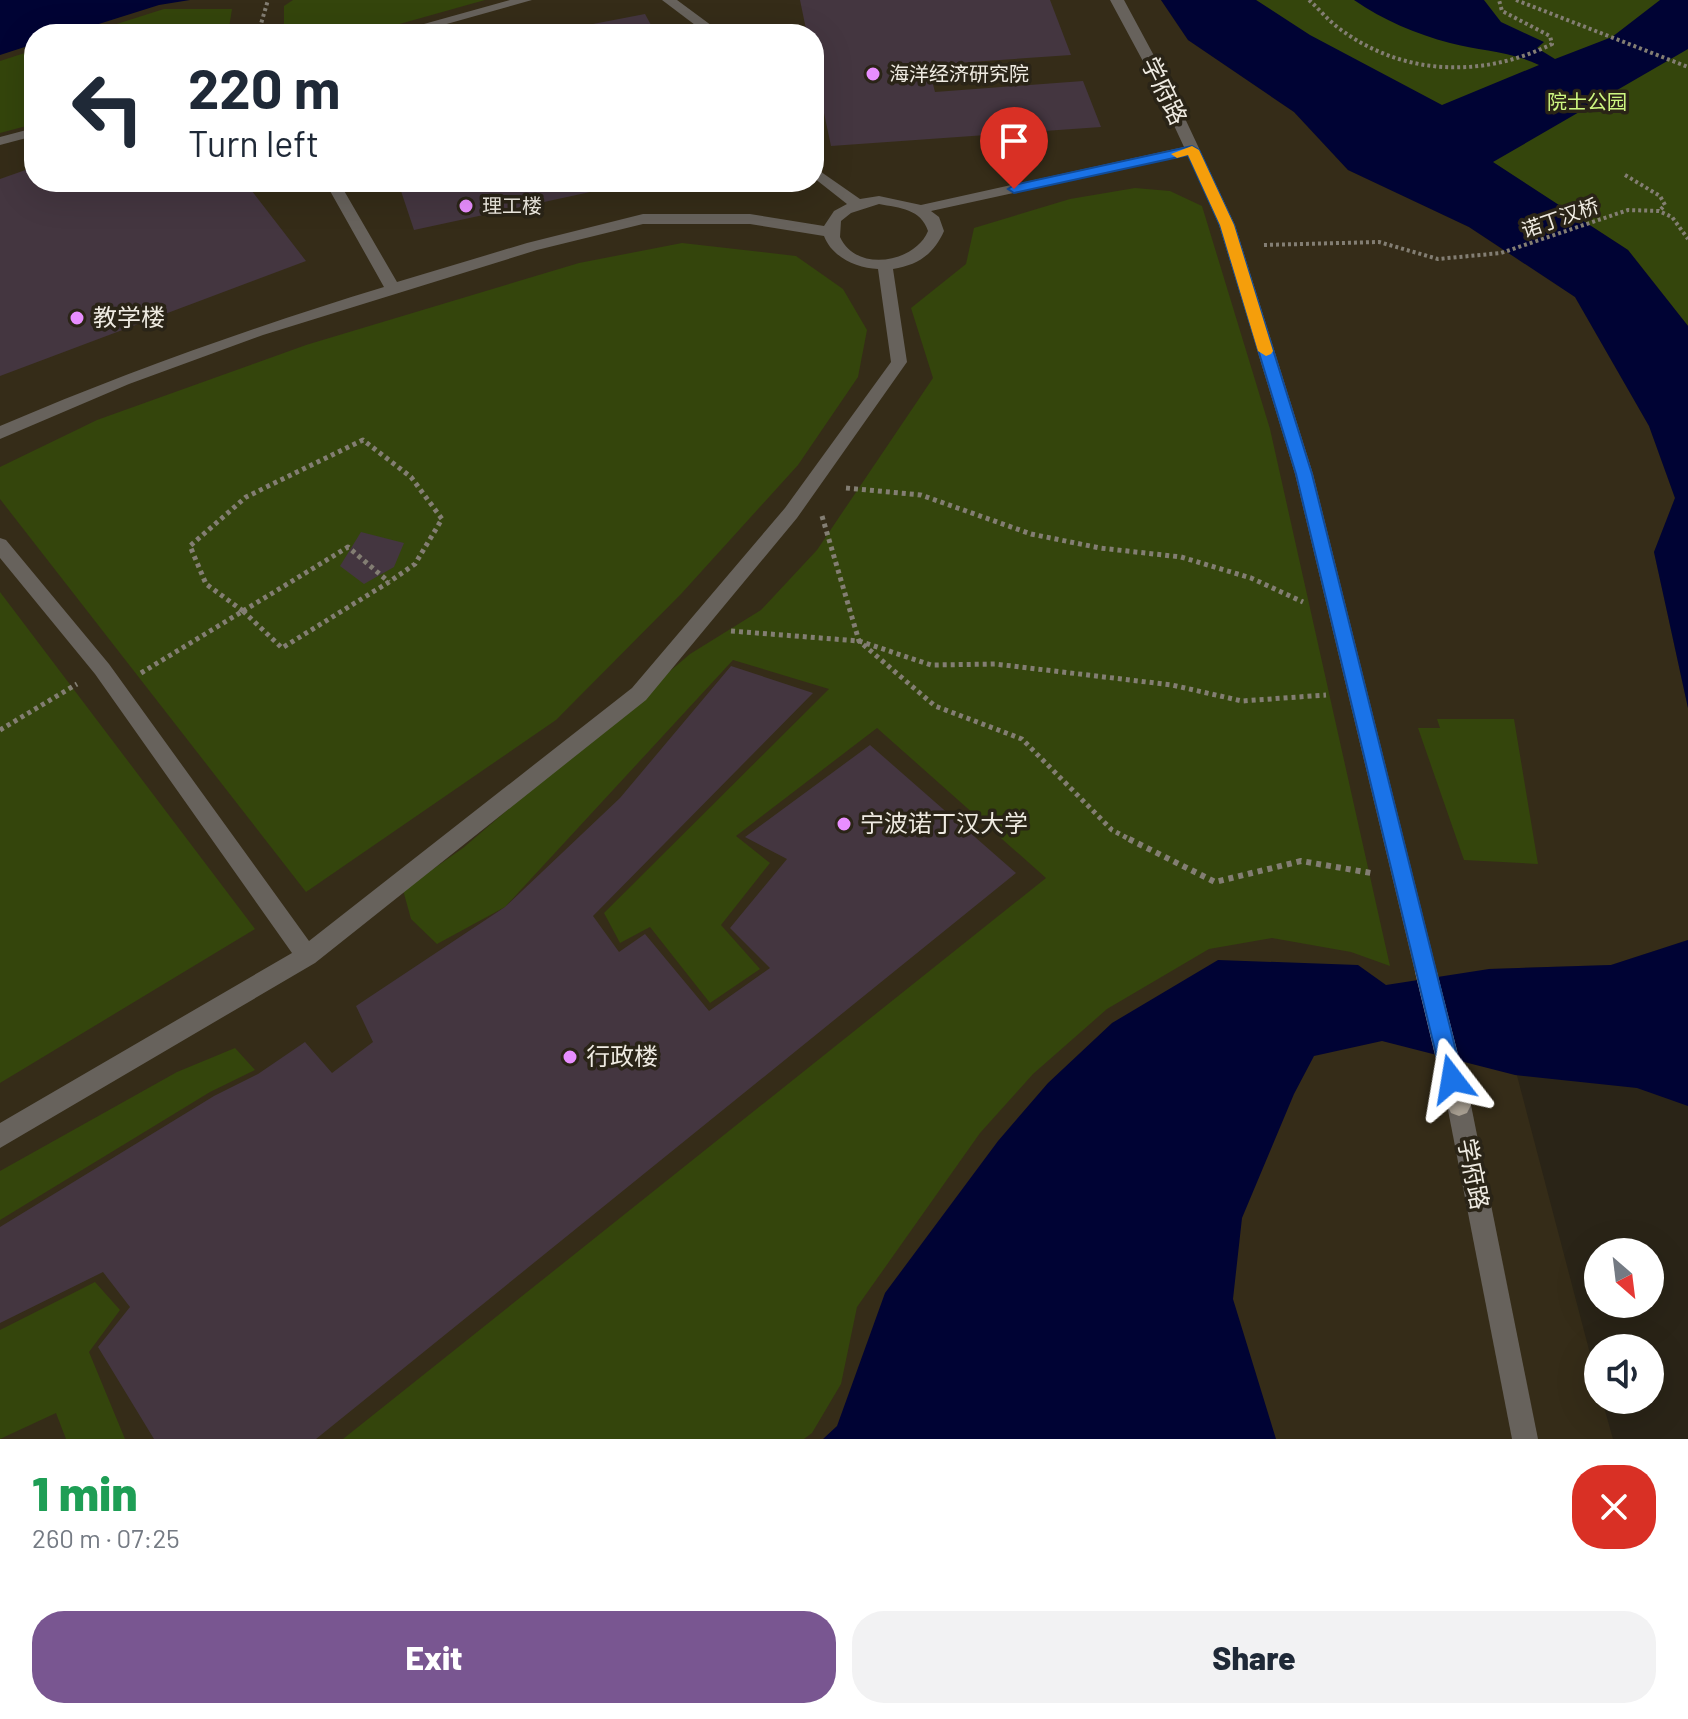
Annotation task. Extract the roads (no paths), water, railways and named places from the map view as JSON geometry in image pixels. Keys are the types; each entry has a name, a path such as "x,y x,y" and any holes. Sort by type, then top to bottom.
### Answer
{"main road":[{"name":"学府路","path":"1426,972 1459,1105"}],"street":[{"path":"433,24 525,0"},
{"path":"669,0 702,24"},
{"name":"学府路","path":"1117,0 1159,78 1227,225 1234,247 1304,474 1426,972"},
{"path":"0,141 24,135"},
{"path":"921,209 1192,150"},
{"path":"824,179 857,204"},
{"path":"338,192 392,287"},
{"path":"879,200 902,201 921,209 935,222 937,237 928,251 909,261 885,265 864,262 846,255 834,244 830,232 843,211 857,204 879,200"},
{"path":"0,433 138,375 257,331 532,246 643,219 750,219 830,232"},
{"path":"0,1136 307,956 639,694 813,485 899,362 885,265"},
{"path":"0,545 102,669 307,956"},
{"name":"学府路","path":"1459,1105 1525,1439"}],"place":[{"name":"海洋经济研究院","path":"873,74"},
{"name":"理工楼","path":"466,206"},
{"name":"教学楼","path":"77,318"},
{"name":"宁波诺丁汉大学","path":"844,824"},
{"name":"行政楼","path":"570,1057"}],"park label":[{"name":"院士公园","path":"1587,102"}]}
